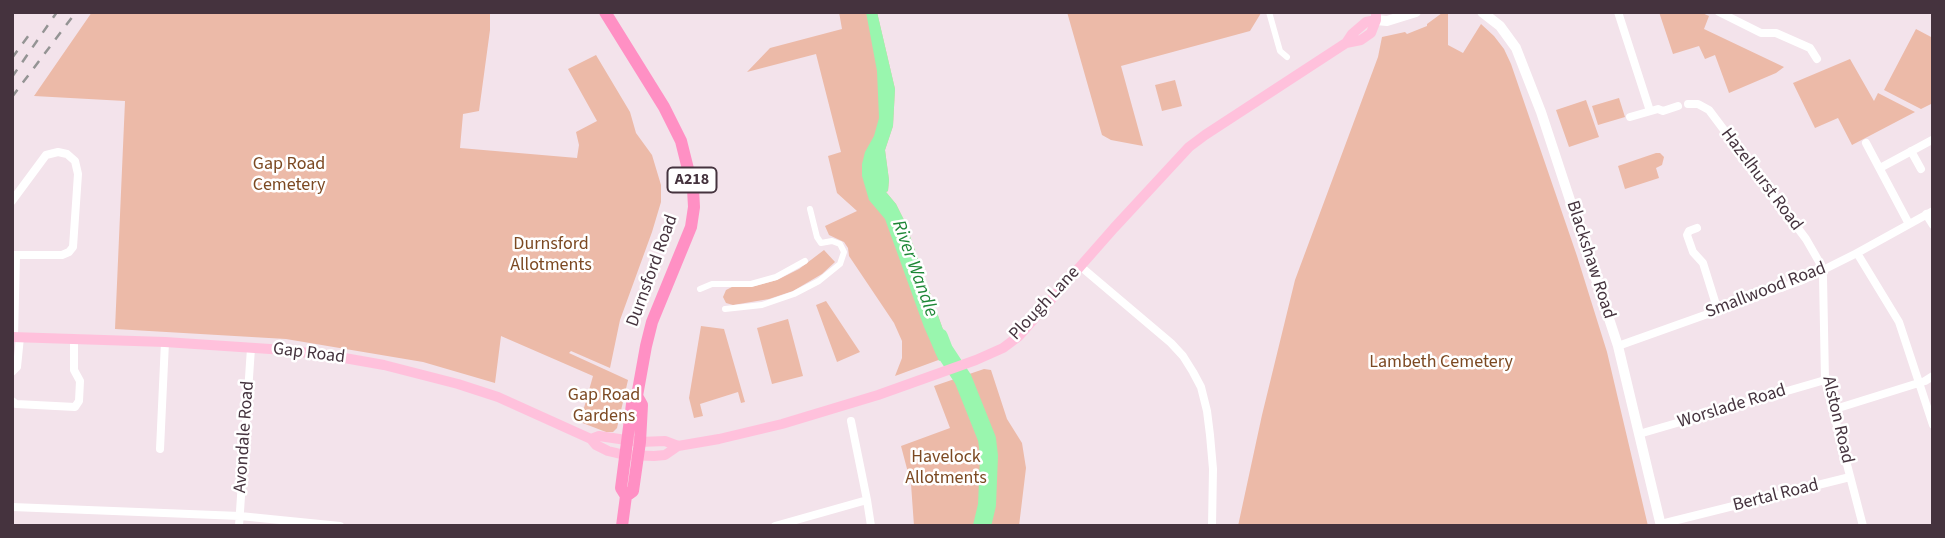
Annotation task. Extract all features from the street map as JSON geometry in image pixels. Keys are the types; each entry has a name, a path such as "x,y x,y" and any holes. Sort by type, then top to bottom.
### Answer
{"main road":[{"name":"Durnsford Road","path":"605,12 664,107 681,141 693,189 694,207 691,227 652,322 644,354 637,396 642,405 631,456 633,491 626,496 622,526"},
{"name":"Plough Lane","path":"631,456 665,455 678,446 782,424 878,395 1003,348 1019,336 1189,147 1346,43 1352,34 1376,16"},
{"name":"Gap Road","path":"15,337 166,342 333,356 427,375 498,397 591,439 608,451 631,456"},
{"name":"Gap Road","path":"591,439 599,436 634,441"},
{"name":"Plough Lane","path":"634,441 665,441 678,446"}],"street":[{"path":"1269,12 1280,51 1287,57"},
{"path":"1376,16 1387,21 1416,12"},
{"name":"Blackshaw Road","path":"1482,12 1505,31 1516,48 1564,179 1618,346 1661,525"},
{"path":"1618,12 1650,111"},
{"path":"1719,12 1761,33 1776,33 1810,48 1817,59"},
{"name":"Hazelhurst Road","path":"1688,104 1698,104 1709,110 1806,239 1822,271"},
{"path":"1630,117 1678,106"},
{"path":"1880,168 1932,140"},
{"path":"1866,143 1909,224"},
{"path":"1911,151 1921,169"},
{"path":"12,201 46,155 57,152 67,154 75,161 78,174 73,247 62,255 14,256 17,367 12,372"},
{"path":"725,309 762,305 794,293 819,281 840,264 844,252 840,244 832,240 821,243 810,209"},
{"path":"1929,213 1933,226"},
{"name":"Smallwood Road","path":"1618,346 1803,280 1929,213"},
{"path":"1697,228 1689,231 1688,235 1693,252 1703,263 1718,311"},
{"path":"1857,253 1899,322 1933,425"},
{"path":"700,289 712,284 751,284 776,277 805,261"},
{"path":"1080,266 1171,343 1183,356 1197,379 1207,411 1210,435 1213,469 1212,526"},
{"name":"Alston Road","path":"1822,271 1825,380 1863,526"},
{"path":"12,401 16,404 75,407 79,401 80,381 74,370 74,340"},
{"path":"160,449 166,342"},
{"name":"Avondale Road","path":"240,521 251,348"},
{"path":"1832,410 1919,383 1933,376"},
{"name":"Worslade Road","path":"1639,434 1825,380"},
{"path":"851,421 871,526"},
{"name":"Bertal Road","path":"1661,525 1850,477"},
{"path":"775,526 867,500"},
{"path":"12,507 340,526"}],"green space":[{"name":"Gap Road Cemetery","path":"92,12 490,12 479,111 463,114 460,148 577,158 579,145 576,132 597,121 568,69 596,55 630,112 636,133 652,155 661,185 661,202 620,320 610,368 571,351 569,353 628,380 617,428 613,432 606,432 580,422 593,376 501,336 495,383 423,362 286,339 115,329 125,101 34,96"},
{"path":"839,12 877,12 895,89 893,126 885,150 889,180 886,192 905,222 952,355 895,376 902,358 902,341 894,323 849,256 844,242 829,235 825,226 857,211 837,193 828,156 841,152 816,54 747,72 770,48 842,29"},
{"path":"1067,12 1261,13 1250,31 1121,66 1143,146 1111,140 1102,135"},
{"name":"Lambeth Cemetery","path":"1448,12 1448,45 1463,53 1481,24 1504,49 1511,64 1607,352 1648,526 1238,526 1295,280 1378,57 1382,37 1405,32 1407,34 1427,26 1442,13"},
{"path":"1659,12 1700,12 1709,16 1704,29 1784,67 1729,93 1715,55 1705,59 1699,46 1673,54"},
{"path":"1916,29 1933,38 1933,103 1921,109 1884,90"},
{"path":"1850,59 1874,101 1878,93 1915,112 1852,145 1838,118 1815,128 1793,83"},
{"path":"1175,80 1182,106 1162,111 1155,85"},
{"path":"1619,98 1625,117 1598,125 1592,106"},
{"path":"1586,100 1599,137 1569,147 1556,110"},
{"path":"1656,153 1664,157 1662,165 1656,168 1659,178 1625,189 1618,166"},
{"path":"824,250 835,262 822,274 793,291 769,299 733,305 726,303 723,297 726,290 777,280 799,269"},
{"path":"826,301 860,352 837,362 816,305"},
{"path":"788,319 803,376 772,384 757,328"},
{"path":"701,326 724,329 745,402 741,403 738,392 700,404 703,416 694,418 689,398"},
{"name":"Havelock Allotments","path":"984,369 991,370 1007,419 1022,443 1026,468 1019,526 914,526 911,484 901,446 950,428 934,386"}],"water":[{"path":"866,12 877,12 895,89 893,126 885,150 889,180 886,192 905,222 952,355 939,361 885,219 869,200 862,176 865,152 874,136 879,118 877,71"}],"waterway":[{"name":"River Wandle","path":"939,337 944,350 963,379 987,439 987,505 982,526"}],"railway":[{"path":"12,77 57,12"},
{"path":"12,97 76,12"},
{"path":"12,58 29,35"}],"park label":[{"name":"Durnsford Allotments","path":"551,255"},
{"name":"Gap Road Gardens","path":"604,406"}]}
